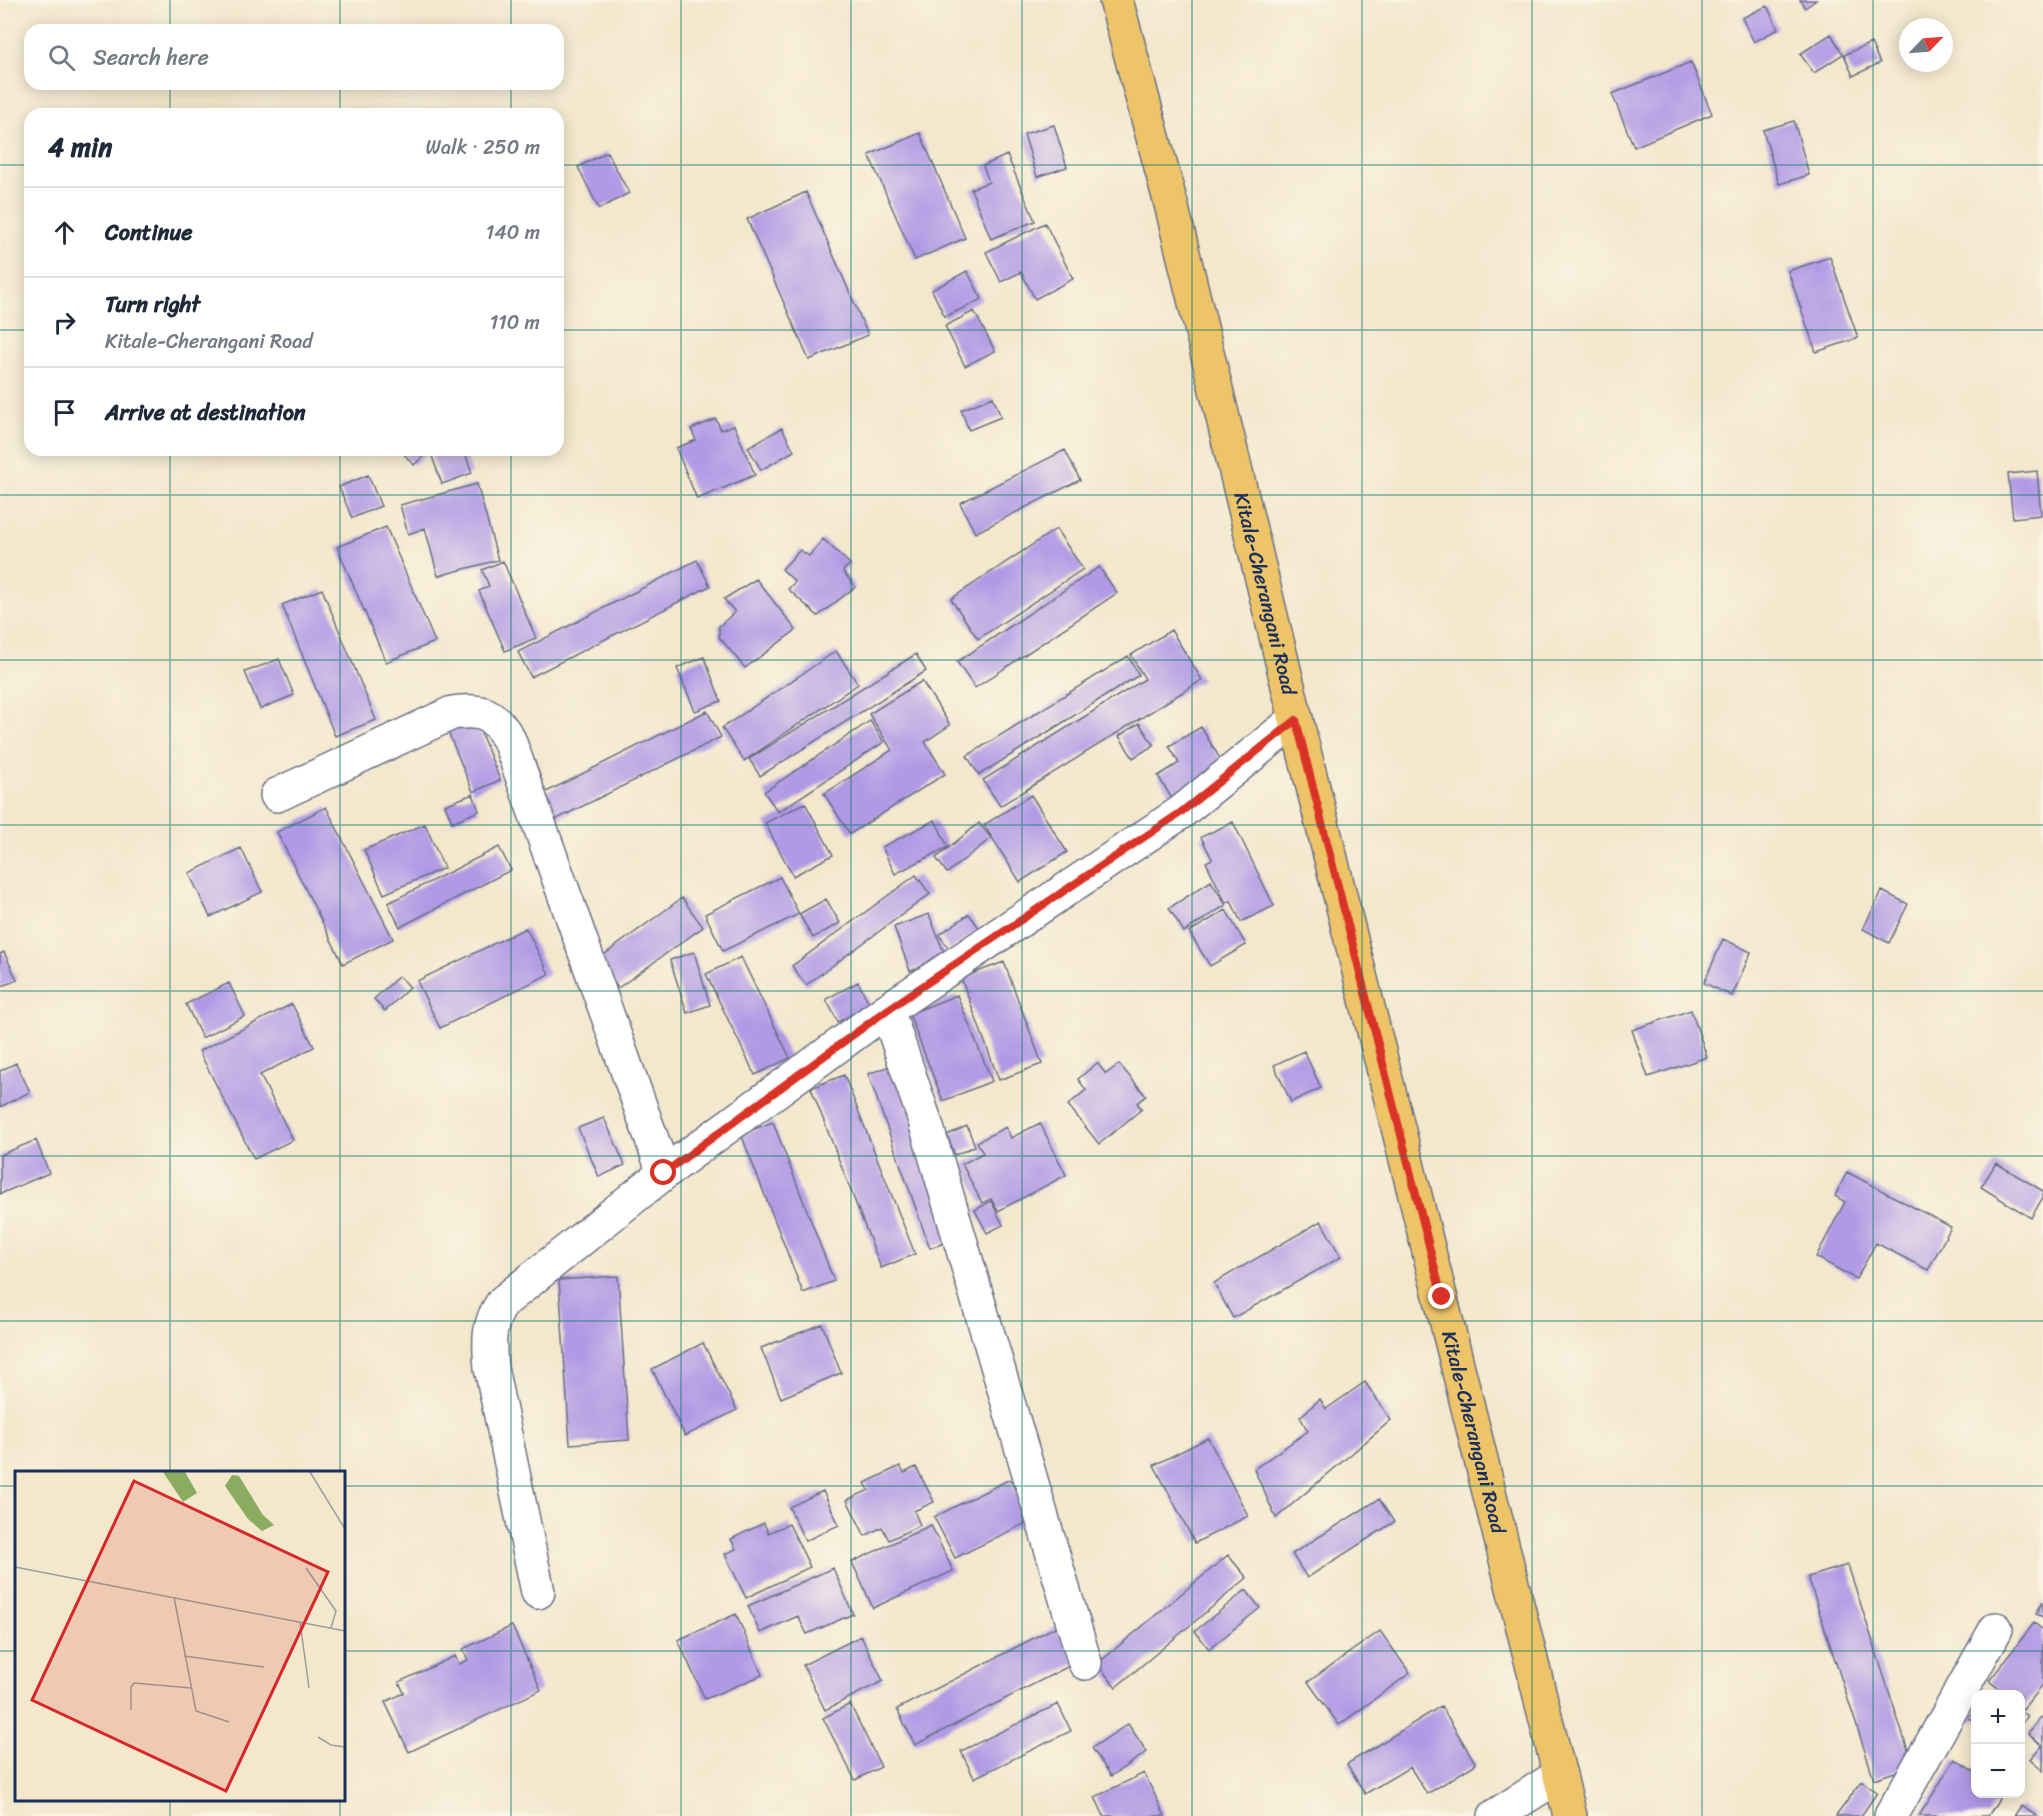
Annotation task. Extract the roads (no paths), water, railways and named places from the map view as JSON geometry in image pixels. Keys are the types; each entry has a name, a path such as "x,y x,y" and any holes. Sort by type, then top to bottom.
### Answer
{"main road":[{"name":"Kitale-Cherangani Road","path":"1116,0 1172,207 1296,720 1570,1816"}],"street":[{"path":"277,795 452,713 473,710 489,715 501,725 509,740 664,1173"},
{"path":"538,1592 491,1368 488,1334 493,1314 502,1302 664,1173 887,1010 1180,813 1296,720"},
{"path":"887,1010 925,1121 1085,1663"},
{"path":"1891,1816 1996,1629"},
{"path":"1495,1816 1560,1775"}]}
